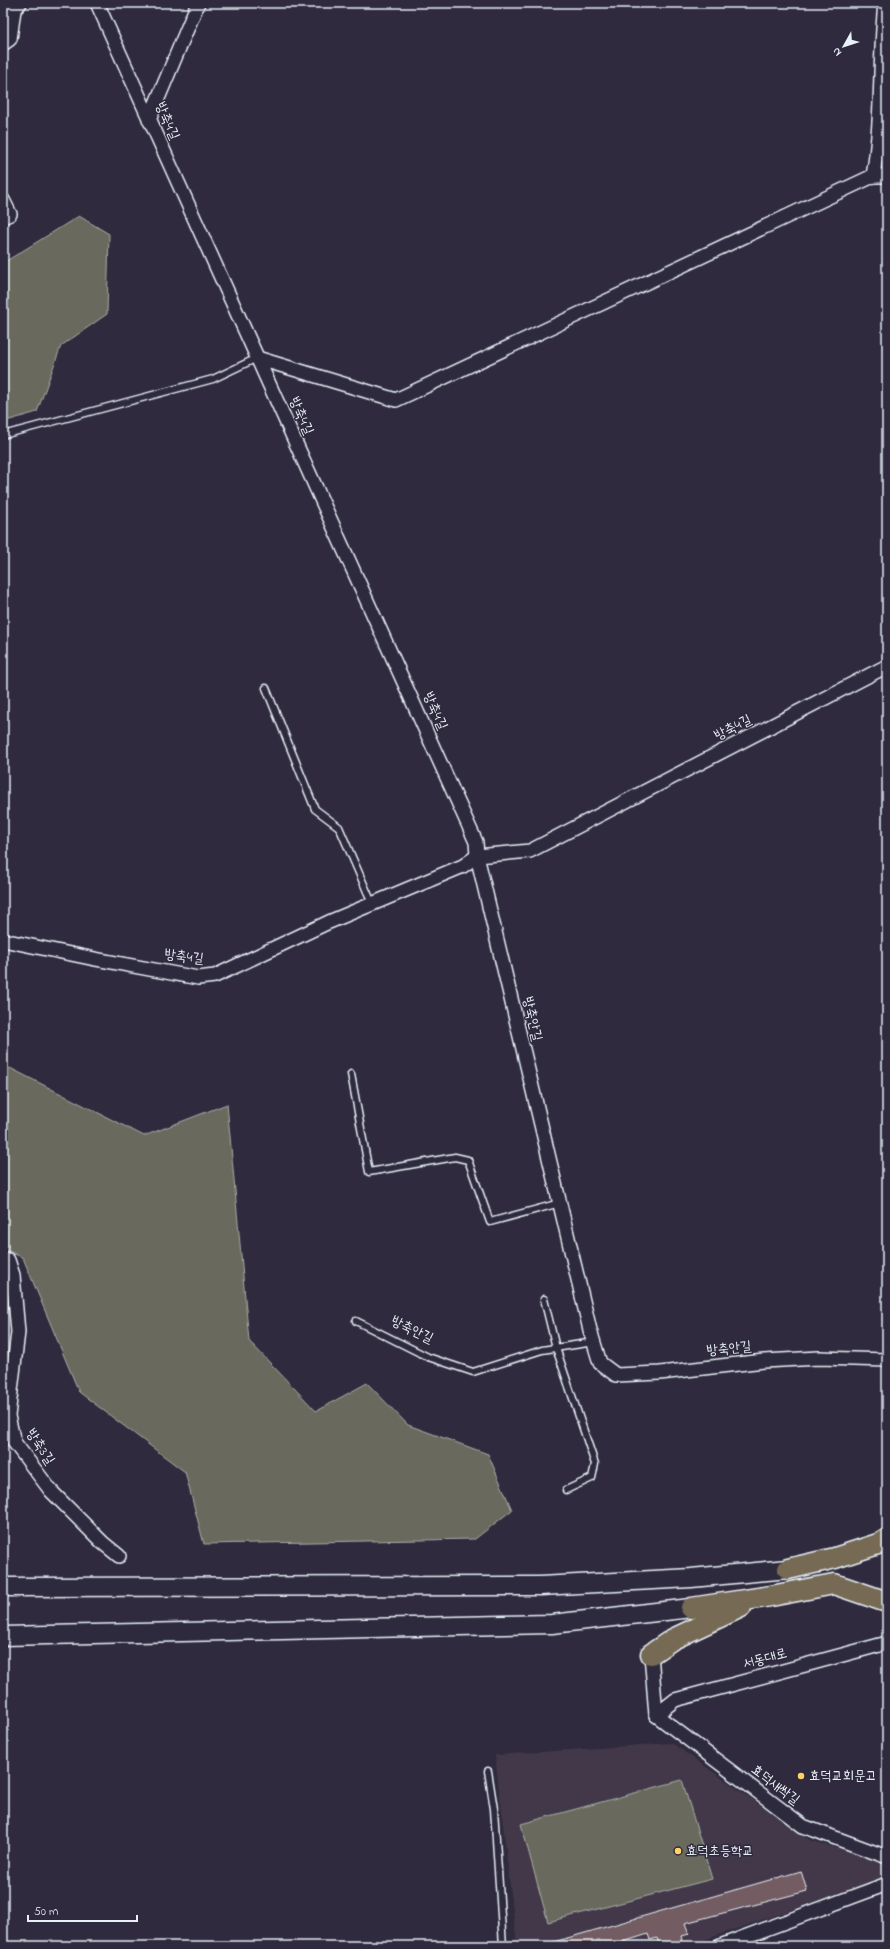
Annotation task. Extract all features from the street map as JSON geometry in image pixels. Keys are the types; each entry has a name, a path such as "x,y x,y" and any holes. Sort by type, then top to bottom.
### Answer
{"main road":[{"path":"788,1569 835,1558 881,1543 887,1539"},
{"path":"691,1608 760,1598 834,1584 887,1602"},
{"path":"650,1654 673,1639 760,1598"}],"street":[{"path":"3,44 10,39 14,10 20,3"},
{"name":"방축4길","path":"96,3 476,842"},
{"path":"149,120 198,3"},
{"path":"873,176 879,142 882,28 885,3"},
{"path":"257,358 396,400 873,176 887,176"},
{"path":"3,200 10,214 3,217"},
{"name":"방축4길","path":"3,940 198,978 214,976 329,922 462,866 477,856 530,851 887,666"},
{"name":"방축안길","path":"476,842 477,856 600,1363 616,1375 660,1373 764,1361 819,1358 887,1360"},
{"name":"방축3길","path":"3,1258 8,1260 13,1275 18,1332 8,1416 14,1442 51,1491 103,1543 119,1556"},
{"path":"3,1587 540,1586 691,1578 788,1569"},
{"path":"3,1636 552,1624 691,1608"},
{"name":"서동대로","path":"656,1715 675,1700 887,1643"},
{"path":"650,1654 656,1715"},
{"name":"효덕새싹길","path":"656,1715 803,1826 887,1858"},
{"path":"720,1946 887,1884"}],"lane":[{"path":"3,435 213,380 257,358"},
{"path":"266,688 315,809 339,827 372,904"},
{"path":"351,1074 369,1172 455,1157 468,1160 490,1222 560,1203"},
{"path":"544,1299 556,1348 595,1464 592,1478 566,1490"},
{"name":"방축안길","path":"356,1320 428,1357 473,1372 542,1350 594,1342"},
{"path":"488,1772 494,1809 503,1946"}],"shaded area":[{"name":"효덕초등학교","path":"672,1743 810,1840 887,1863 887,1877 687,1946 517,1946 495,1755"}],"green space":[{"path":"79,216 109,234 107,314 61,346 37,412 3,422 3,263"},
{"path":"10,1068 144,1136 227,1104 249,1341 316,1411 367,1383 408,1425 488,1454 512,1510 475,1539 204,1544 185,1472 79,1392 23,1258 3,1248 3,1073"},
{"path":"682,1780 712,1879 548,1922 521,1824"}],"building":[{"path":"801,1871 807,1891 685,1923 689,1934 682,1936 683,1940 667,1946 660,1946 657,1938 650,1940 648,1934 611,1946 550,1946 550,1943"}],"place":[{"name":"효덕교회문고","path":"801,1776"},
{"name":"효덕초등학교","path":"678,1851"}]}
